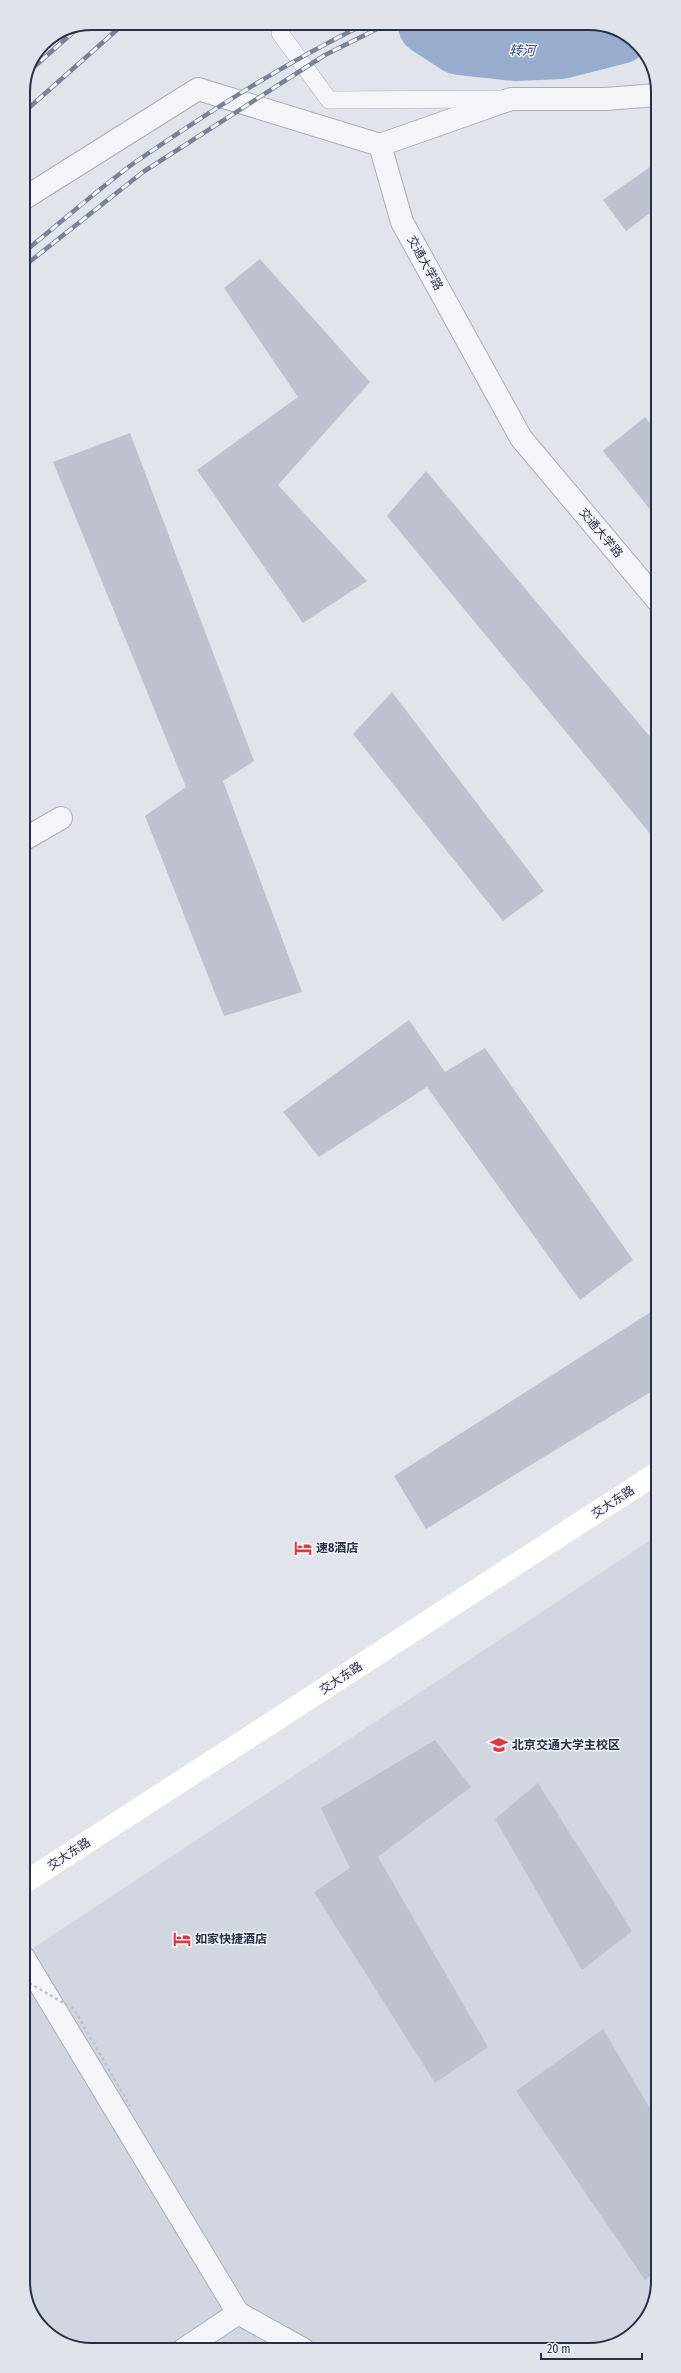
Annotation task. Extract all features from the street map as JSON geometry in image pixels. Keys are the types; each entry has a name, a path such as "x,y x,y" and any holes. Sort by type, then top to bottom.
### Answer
{"street":[{"path":"30,194 198,89 380,145 511,99 605,99 651,95"},
{"name":"交通大学路","path":"380,145 402,222 521,438 651,593"},
{"path":"30,836 61,818"},
{"name":"交大东路","path":"30,1878 651,1478"},
{"path":"30,1968 238,2313 292,2343"},
{"path":"193,2343 238,2313"}],"lane":[{"path":"280,33 329,100 511,99"}],"path":[{"path":"30,1983 74,2009 130,2106"}],"shaded area":[{"name":"北京交通大学主校区","path":"651,1540 651,2281 648,2301 643,2312 630,2328 620,2335 601,2342 589,2343 88,2343 68,2338 58,2333 51,2328 38,2312 31,2293 30,2281 30,1950"}],"building":[{"path":"651,166 651,214 650,213 626,231 603,200"},
{"path":"260,259 370,382 278,485 367,581 303,623 197,470 298,397 224,288"},
{"path":"645,417 651,424 651,511 603,451"},
{"path":"130,433 254,761 223,781 302,992 224,1016 145,816 186,787 53,462"},
{"path":"426,471 651,738 651,835 387,516"},
{"path":"392,692 544,891 503,921 353,734"},
{"path":"409,1020 445,1072 485,1048 633,1260 580,1300 427,1087 319,1157 283,1112"},
{"path":"651,1312 651,1392 426,1529 394,1476"},
{"path":"435,1740 471,1787 378,1857 488,2047 435,2083 314,1892 350,1868 321,1808"},
{"path":"538,1783 632,1931 582,1970 495,1819"},
{"path":"603,2029 651,2110 651,2275 645,2280 516,2091"}],"waterway":[{"name":"转河","path":"436,30 459,45 515,51 561,49 614,36"}],"railway":[{"path":"30,107 117,30"},
{"path":"30,247 134,163 162,144 246,90 304,56 353,30"},
{"path":"30,261 143,172 325,55 375,30"},
{"path":"37,64 71,34"}],"place":[{"name":"速8酒店","path":"303,1548"},
{"name":"北京交通大学主校区","path":"499,1745"},
{"name":"如家快捷酒店","path":"182,1939"}]}
